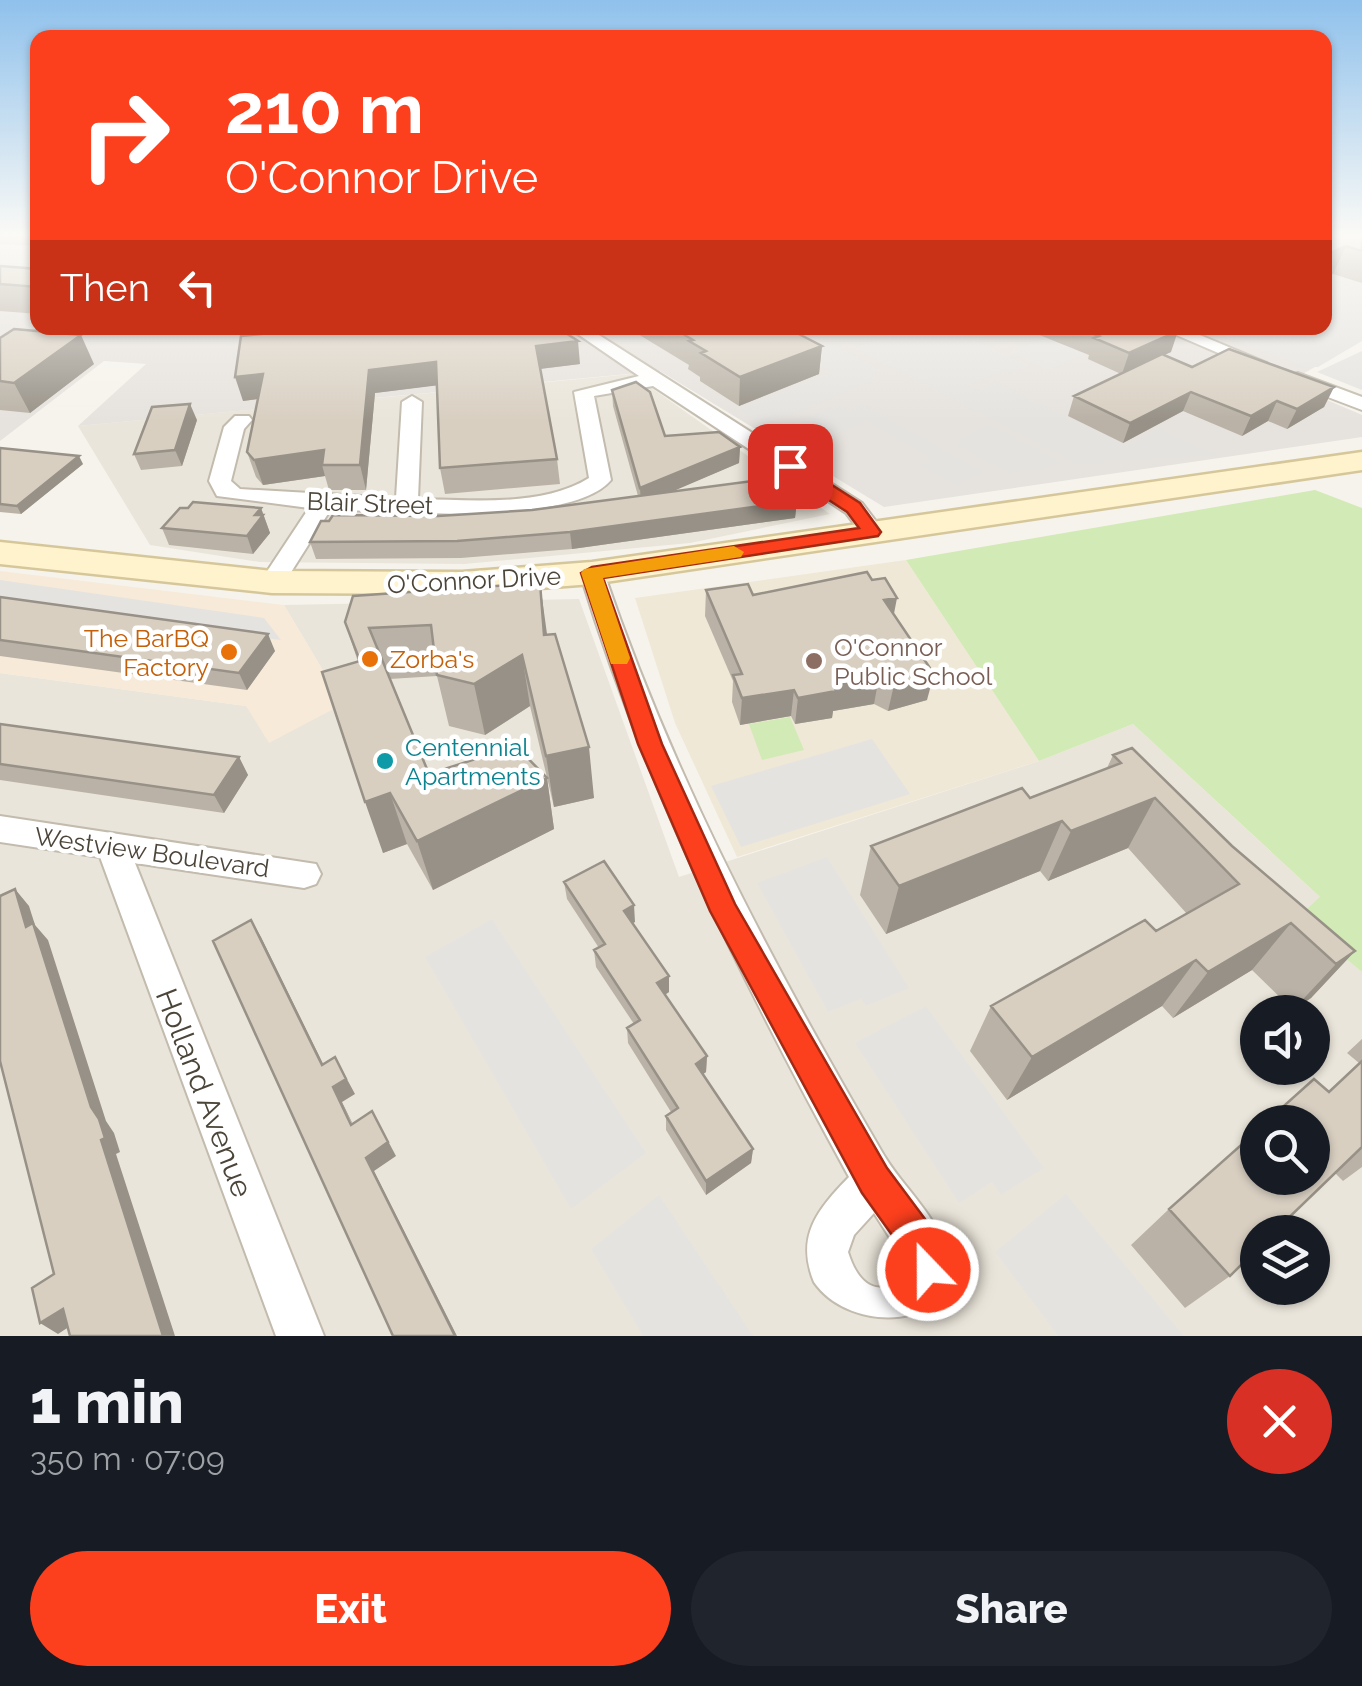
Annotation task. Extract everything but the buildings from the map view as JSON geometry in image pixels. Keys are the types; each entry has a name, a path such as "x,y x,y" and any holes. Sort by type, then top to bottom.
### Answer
{"main road":[{"name":"O'Connor Drive","path":"0,553 272,582 400,586 592,573 1362,460"}],"street":[{"path":"588,335 854,508 872,532"},
{"path":"1187,335 1362,404"},
{"name":"Blair Street","path":"242,420 234,426 221,487 237,495 323,504 406,505 499,503 572,496 592,490 601,474 582,400 590,388 657,379"},
{"path":"406,505 412,462 412,402"},
{"path":"272,582 323,504"},
{"path":"592,573 648,739 724,911 875,1181"},
{"name":"Westview Boulevard","path":"0,829 304,874"},
{"name":"Holland Avenue","path":"113,848 141,930 300,1336"}],"shaded area":[{"path":"0,296 30,296 30,335 1332,335 1332,296 1362,296 1362,340 1287,383 1362,415 1362,437 884,507 660,371 78,426 146,364 104,361 0,441"},
{"path":"1332,296 1362,296 1362,341 1318,367 1303,366 1222,335 1332,335"},
{"path":"889,335 963,335 1031,367 994,374 967,386 977,391 996,383 1129,446 1159,429 1215,455 1075,463 855,348"},
{"path":"1047,337 1084,354 1048,370 1011,352"},
{"path":"829,343 880,370 871,374 877,378 764,425 739,409 833,372 800,353"},
{"path":"1362,351 1362,390 1317,372"},
{"path":"632,374 830,514 690,543 464,564 260,562 150,545 78,426"},
{"path":"863,404 983,472 955,485 921,465 932,459 866,421 805,447 778,430 838,405 847,410"},
{"path":"989,424 1064,463 1009,473 954,443"},
{"name":"O'Connor Public School","path":"906,560 1039,761 737,857 675,723 635,598"},
{"path":"0,571 284,605 343,704 269,743 246,706 0,673"},
{"path":"0,580 264,618 281,640 0,603"},
{"path":"579,599 679,877 1039,761 1133,724 1321,898 1298,918 1362,972 1362,1336 0,1336 0,673 246,706 343,704 284,605"},
{"path":"872,739 910,794 741,847 711,786"},
{"path":"827,857 909,988 866,1006 861,999 828,1012 757,883"},
{"path":"492,919 646,1153 571,1209 425,957"},
{"path":"926,1006 1044,1168 1001,1195 992,1182 959,1203 855,1043"},
{"path":"1066,1194 1184,1336 1058,1336 995,1252"},
{"path":"659,1195 753,1336 643,1336 591,1249"}],"green space":[{"path":"1315,490 1362,508 1362,972 1297,918 1320,897 1133,724 1039,761 906,560"},
{"path":"790,717 804,750 762,760 749,724"}],"slow traffic":[{"path":"619,658 592,573 734,552"}],"place":[{"name":"The BarBQ Factory","path":"229,652"},
{"name":"Zorba's","path":"370,659"},
{"name":"O'Connor Public School","path":"814,661"},
{"name":"Centennial Apartments","path":"385,761"}],"route":[{"path":"790,466 854,508 872,532 592,573 628,689 724,911 875,1181 918,1240 928,1270"}]}
